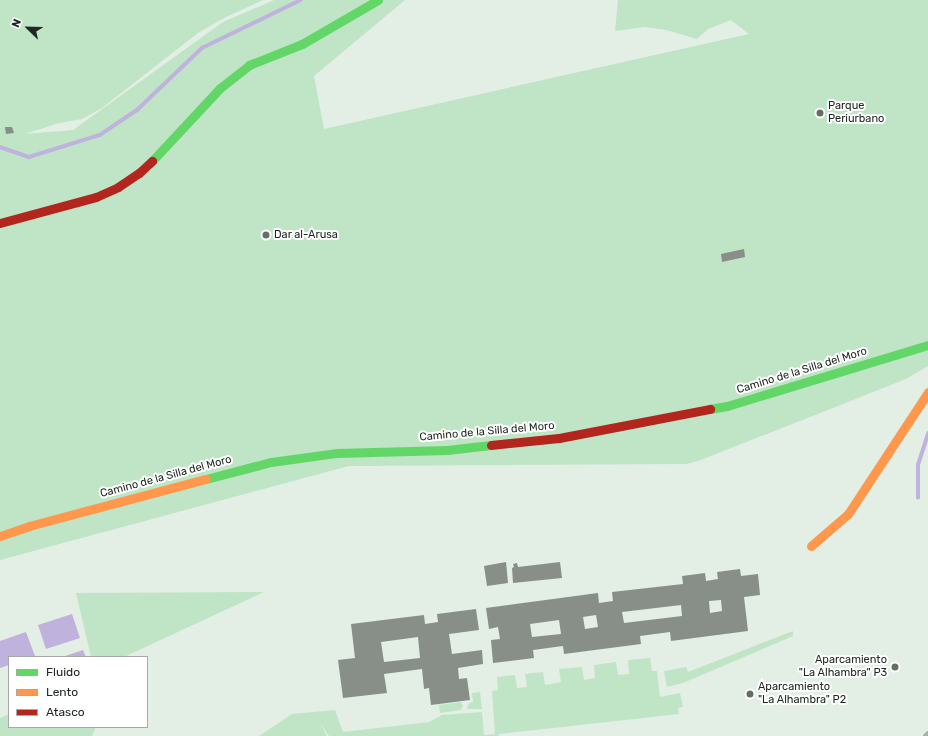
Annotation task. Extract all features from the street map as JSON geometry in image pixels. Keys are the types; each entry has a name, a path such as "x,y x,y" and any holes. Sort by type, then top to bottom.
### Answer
{"street":[{"path":"0,223 96,197 118,187 139,173 161,153 220,88 235,75 249,65 302,44 378,0"},
{"name":"Camino de la Silla del Moro","path":"0,536 36,524 271,462 337,453 447,450 559,438 727,406 928,346"},
{"path":"811,546 848,514 928,392"}],"green space":[{"path":"0,0 263,0 224,18 198,33 102,108 82,119 59,123 25,134 73,130 223,22 274,0 405,0 314,76 324,129 749,34 731,20 708,29 697,39 666,30 645,27 615,31 618,0 928,0 928,366 906,379 701,460 687,464 349,466 0,560"},
{"path":"264,592 126,656 91,656 76,593"},
{"path":"793,631 793,636 683,683 667,687 664,671 686,667 688,672"},
{"path":"650,658 652,671 657,671 660,697 680,693 683,707 678,708 679,714 499,734 499,736 329,736 320,723 327,736 259,736 292,714 335,710 343,732 429,722 442,715 482,712 484,735 495,734 492,691 498,690 497,677 515,675 517,688 527,687 525,674 543,672 545,685 561,682 559,669 582,667 584,680 595,678 594,665 616,662 618,675 629,674 628,660"},
{"path":"480,692 482,709 467,709 469,703 473,702 472,693"},
{"path":"461,702 463,706 461,710 440,713 439,705"},
{"path":"8,714 8,728 96,728 92,736 0,736 0,718"}],"shaded area":[{"path":"72,614 80,638 46,649 38,625"},
{"path":"26,632 35,656 8,656 8,665 0,668 0,641"},
{"path":"83,650 86,656 65,656"}],"building":[{"path":"5,127 12,127 14,133 6,134"},
{"path":"744,249 745,257 722,262 721,254"},
{"path":"506,562 508,583 487,586 484,566"},
{"path":"560,562 562,578 513,583 513,564 517,563 518,567"},
{"path":"740,569 741,576 758,574 760,595 744,597 748,631 671,641 670,632 640,636 641,644 564,654 563,646 533,650 534,658 493,663 491,640 500,639 498,627 489,629 486,608 598,593 599,603 613,601 612,592 683,584 682,576 705,573 706,581 718,579 717,572","holes":["721,600 722,611 710,613 709,601","681,605 682,616 624,623 622,612","596,615 598,627 585,629 583,617","559,620 561,634 532,637 530,624"]},
{"path":"476,609 479,630 449,634 452,654 482,650 483,664 458,668 459,679 467,678 470,700 431,705 429,688 424,689 422,669 384,674 387,693 343,698 338,660 355,658 351,624 424,615 425,624 438,622 437,614","holes":["418,637 420,658 384,662 381,642"]}],"waterway":[{"path":"0,147 29,157 100,135 137,110 202,48 301,0"},
{"path":"918,498 918,465 928,434"}],"traffic: fast":[{"path":"152,161 220,88 249,65 302,44 378,0"},
{"path":"710,409 727,406 928,345"},
{"path":"206,479 271,462 337,453 447,450 491,445"}],"traffic: slow":[{"path":"811,546 848,514 928,392"},
{"path":"0,536 29,526 206,479"}],"traffic: jam":[{"path":"0,223 96,197 118,187 139,173 152,161"},
{"path":"491,445 559,438 710,409"}],"place":[{"name":"Parque Periurbano","path":"820,113"},
{"name":"Dar al-Arusa","path":"266,235"},
{"name":"Aparcamiento \"La Alhambra\" P3","path":"895,667"},
{"name":"Aparcamiento \"La Alhambra\" P2","path":"750,694"}]}
